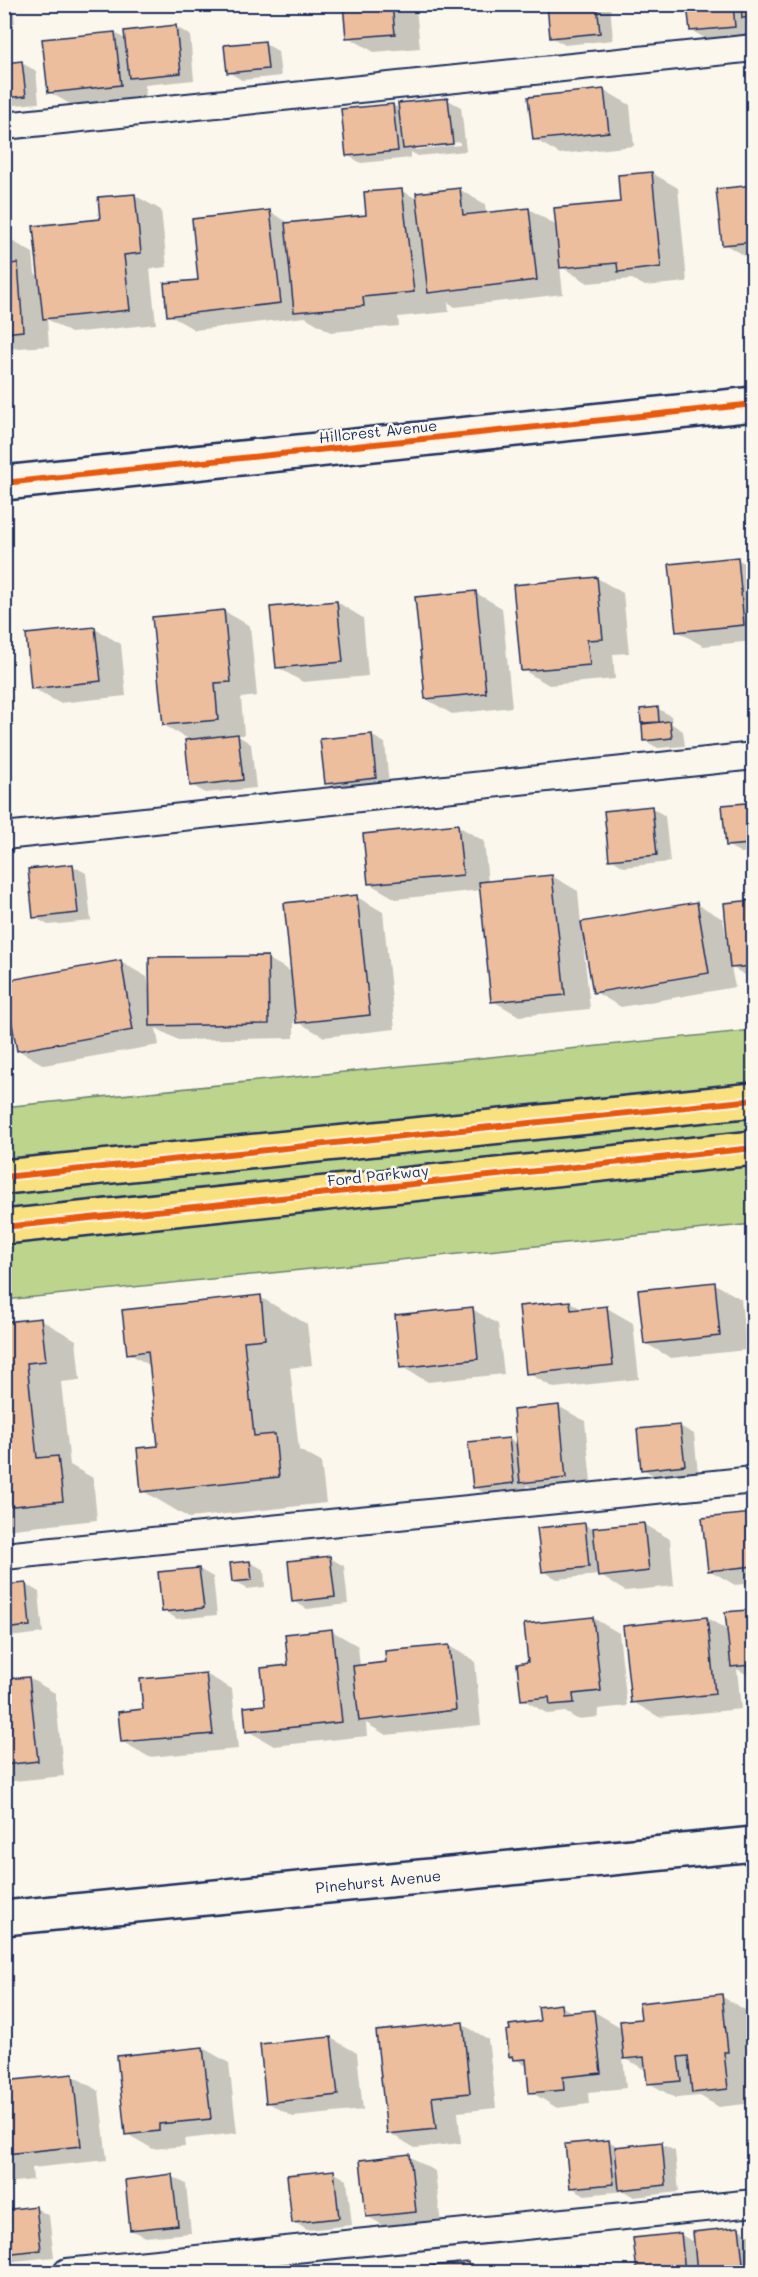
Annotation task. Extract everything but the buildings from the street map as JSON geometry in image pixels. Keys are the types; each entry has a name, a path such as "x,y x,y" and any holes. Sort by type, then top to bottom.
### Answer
{"main road":[{"path":"4,1177 753,1100"},
{"name":"Ford Parkway","path":"4,1227 753,1148"}],"street":[{"name":"Hillcrest Avenue","path":"4,483 753,404"},
{"name":"Pinehurst Avenue","path":"4,1918 753,1844"}],"lane":[{"path":"4,126 753,48"},
{"path":"4,836 753,756"},
{"path":"4,1556 753,1480"},
{"path":"67,2272 753,2203"}],"green space":[{"path":"753,1030 753,1224 5,1300 4,1107"}],"cycle path":[{"path":"4,483 754,404"},
{"path":"4,1177 754,1100"},
{"path":"4,1227 754,1148"}]}
